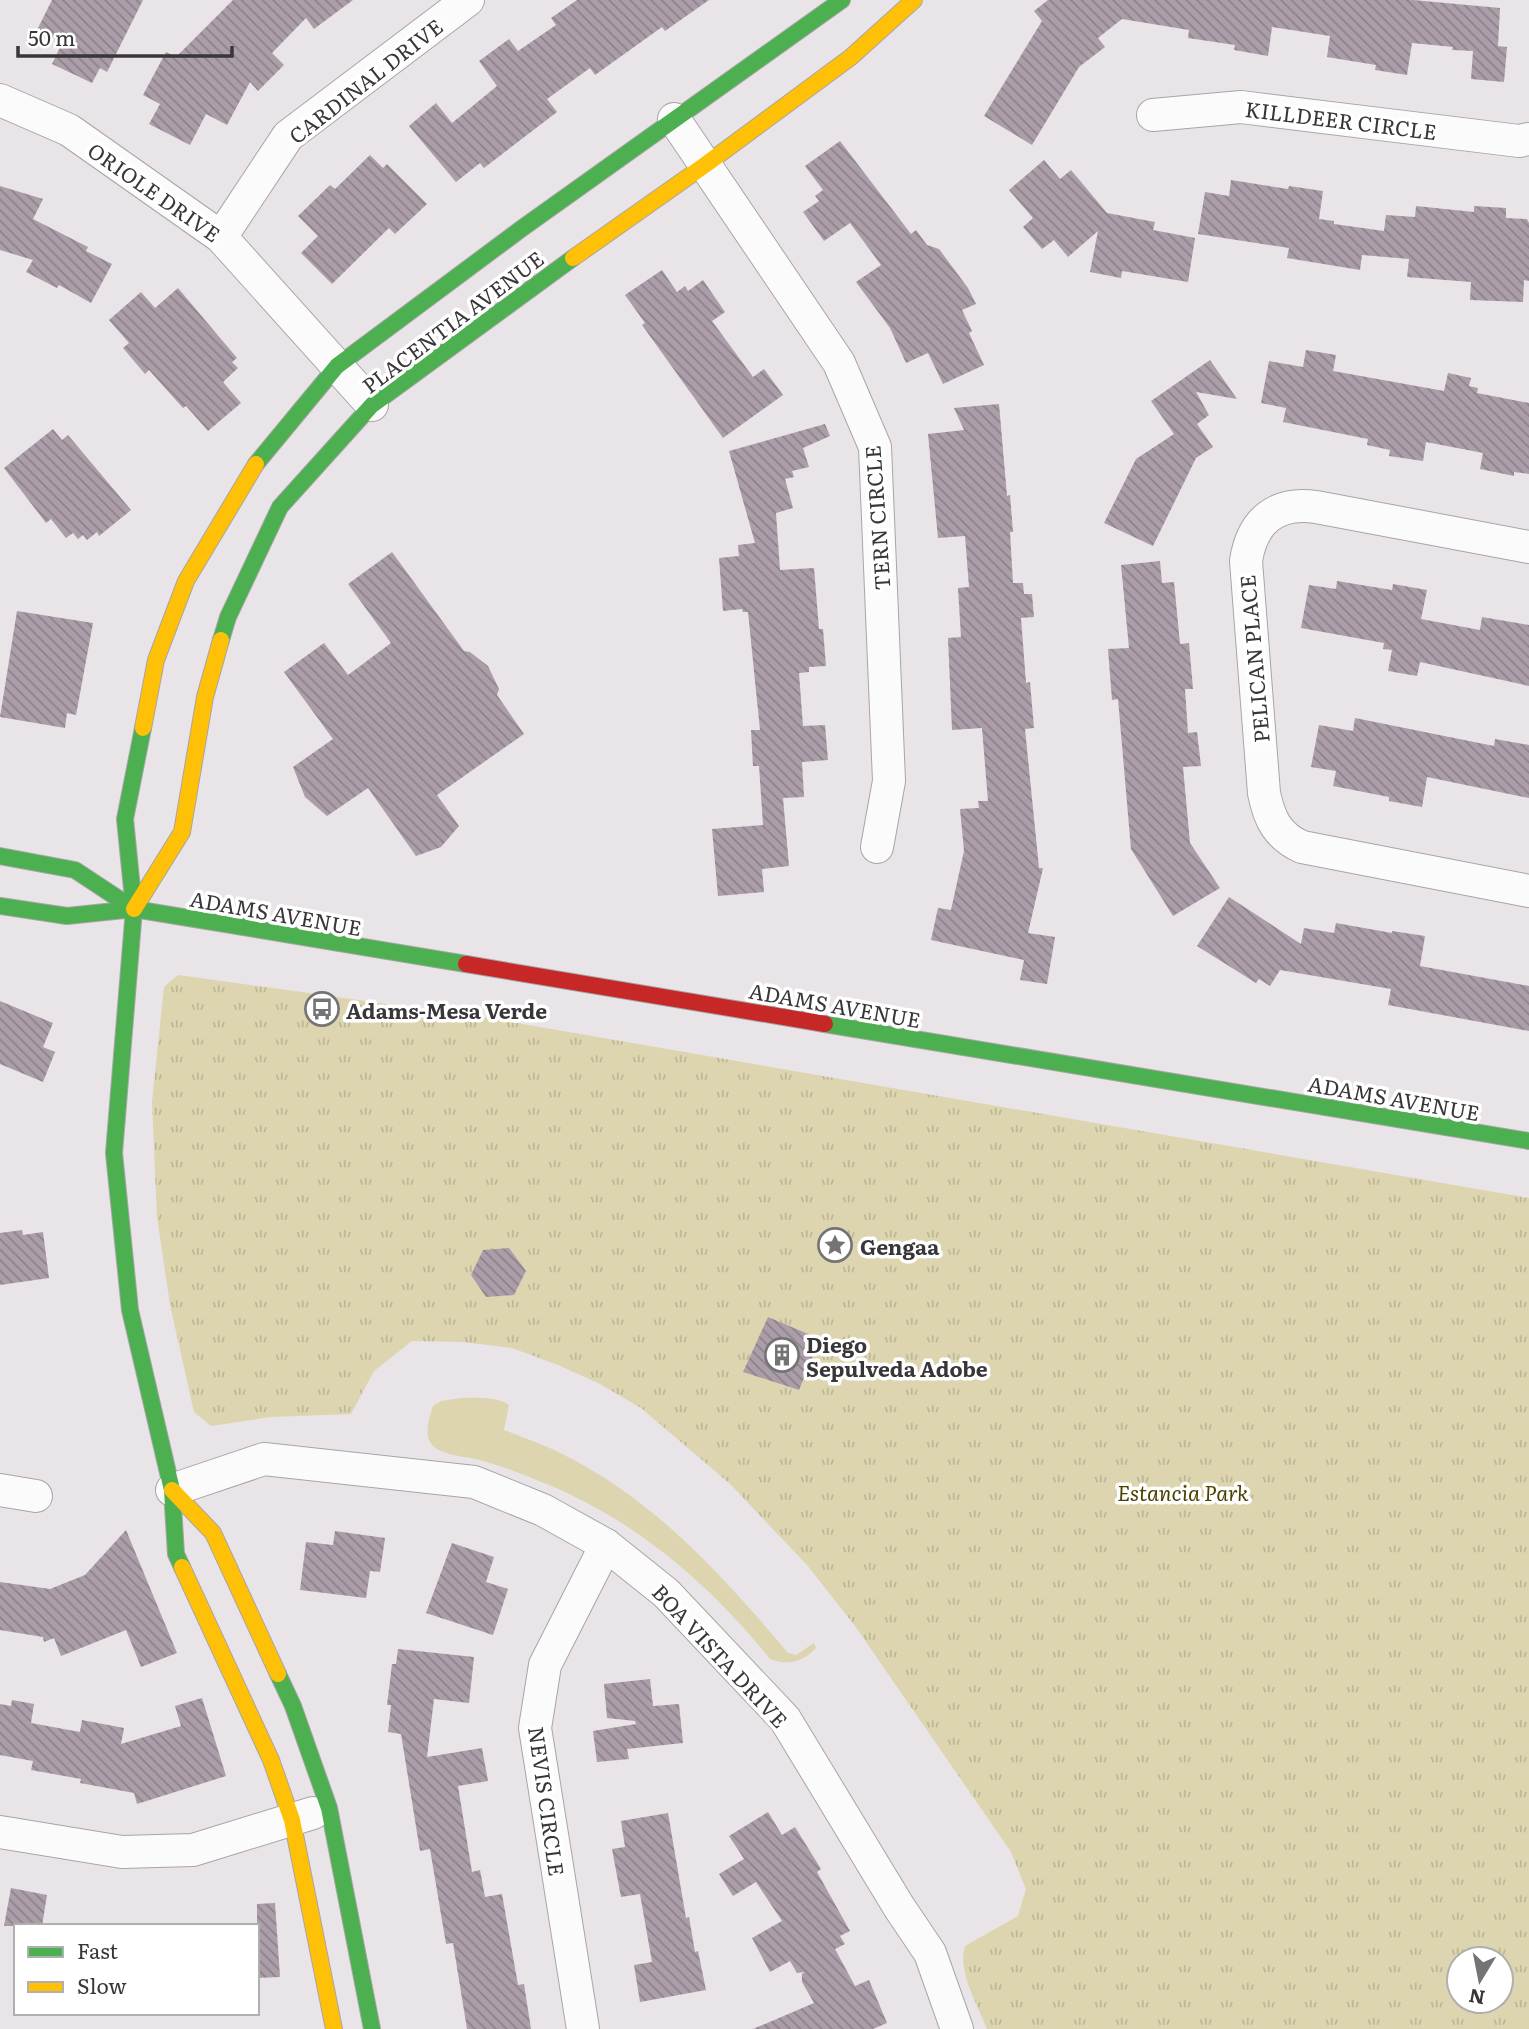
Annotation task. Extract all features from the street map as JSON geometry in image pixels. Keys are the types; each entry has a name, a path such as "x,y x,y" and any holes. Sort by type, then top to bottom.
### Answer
{"main road":[{"name":"PLACENTIA AVENUE","path":"134,909 125,819 156,660 186,581 250,471 337,366 520,229 842,0"},
{"name":"PLACENTIA AVENUE","path":"134,909 182,832 205,697 224,630 280,507 372,405 517,297 705,165 851,57 914,0"},
{"name":"ADAMS AVENUE","path":"0,856 75,870 134,909"},
{"name":"ADAMS AVENUE","path":"0,906 67,916 134,909 1529,1141"},
{"path":"134,909 114,1153 130,1310 172,1490 176,1554 271,1760 292,1820 334,2029"},
{"path":"172,1490 213,1533 293,1706 329,1808 372,2029"}],"street":[{"name":"CARDINAL DRIVE","path":"221,237 288,136 468,0"},
{"name":"ORIOLE DRIVE","path":"0,100 69,130 221,237 372,405"},
{"name":"KILLDEER CIRCLE","path":"1153,116 1241,107 1519,141 1529,139"},
{"name":"TERN CIRCLE","path":"674,119 839,363 875,447 889,781 877,847"},
{"name":"PELICAN PLACE","path":"1529,547 1294,505 1279,510 1261,524 1249,546 1246,570 1264,793 1269,816 1280,832 1294,844 1529,891"},
{"name":"BOA VISTA DRIVE","path":"172,1490 264,1459 474,1482 543,1510 606,1545 666,1593 785,1719 930,1953 957,2029"},
{"path":"0,1490 36,1496"},
{"name":"NEVIS CIRCLE","path":"583,2029 535,1728 545,1665 606,1545"},
{"path":"0,1832 122,1852 193,1850 329,1808"}],"green space":[{"name":"Estancia Park","path":"178,975 488,1018 1529,1198 1529,2029 987,2029 966,1977 963,1956 965,1946 1018,1916 1026,1889 1011,1852 855,1626 807,1565 729,1483 641,1408 598,1383 512,1348 463,1342 412,1341 374,1371 351,1414 271,1417 211,1426 194,1412 170,1305 157,1217 152,1102 164,987"},
{"path":"461,1398 492,1399 509,1405 504,1430 557,1451 597,1473 658,1517 739,1596 788,1653 796,1655 814,1643 816,1648 806,1657 795,1661 770,1659 698,1581 612,1517 549,1485 488,1462 449,1454 433,1446 428,1432 433,1406 441,1401"}],"building":[{"path":"52,0 143,0 107,72 100,68 92,83 52,64 62,43 37,30"},
{"path":"233,0 353,0 314,29 306,18 272,53 284,65 258,91 250,82 227,125 206,114 190,145 149,124 160,104 143,95 166,52 176,57"},
{"path":"577,0 709,0 665,31 662,27 595,75 590,68 547,99 557,112 484,168 480,163 456,182 409,126 436,103 452,123 497,86 479,61 509,39 518,51 556,25 551,18"},
{"path":"1048,0 1413,0 1500,8 1498,46 1507,47 1504,82 1471,79 1473,51 1452,50 1453,47 1412,43 1407,75 1375,70 1376,65 1327,57 1330,36 1272,27 1268,56 1234,50 1235,45 1188,38 1189,30 1122,19 1098,38 1105,47 1079,67 1032,145 984,116 1042,21 1034,11"},
{"path":"840,141 911,234 916,230 927,245 939,249 968,288 976,304 962,310 984,365 943,384 928,353 906,363 890,328 856,282 881,265 850,223 824,241 803,212 819,201 815,196 823,190 805,166"},
{"path":"370,155 383,168 387,164 427,204 395,234 389,228 332,284 301,253 318,236 298,216 330,185 335,189"},
{"path":"1044,160 1060,179 1071,170 1107,213 1155,222 1153,230 1195,238 1188,282 1122,271 1121,278 1090,272 1098,231 1068,257 1054,240 1042,249 1023,227 1033,218 1009,190"},
{"path":"1231,180 1288,189 1289,186 1323,191 1319,219 1334,221 1334,224 1384,231 1386,215 1415,217 1416,206 1474,212 1474,206 1506,208 1506,218 1527,219 1529,223 1529,281 1524,280 1523,302 1470,300 1471,282 1407,277 1409,259 1362,255 1360,270 1287,258 1289,248 1198,234 1205,192 1229,196"},
{"path":"0,186 43,199 33,219 88,247 86,251 112,264 91,303 59,285 57,288 26,272 33,260 0,250"},
{"path":"662,270 677,292 685,286 688,291 703,280 725,312 712,321 753,377 764,369 783,395 723,438 642,325 645,323 625,295"},
{"path":"178,288 237,358 232,362 238,368 223,382 241,403 208,431 149,370 145,374 123,348 129,343 109,320 141,292 155,308"},
{"path":"1306,350 1336,355 1333,371 1444,391 1448,373 1471,378 1469,386 1478,388 1477,393 1529,403 1529,474 1514,472 1514,476 1480,469 1483,453 1426,442 1423,461 1389,456 1390,450 1367,445 1368,439 1283,422 1286,408 1261,403 1269,361 1303,367"},
{"path":"1210,360 1237,399 1196,392 1209,415 1197,424 1213,447 1196,458 1153,546 1104,523 1136,459 1174,434 1151,401"},
{"path":"999,404 1013,532 1010,532 1013,583 1023,583 1024,594 1032,594 1034,617 1021,618 1026,683 1030,682 1034,728 1025,729 1039,868 1043,868 1028,933 1055,937 1047,984 1020,980 1024,960 931,940 938,908 951,910 964,851 960,809 979,808 978,801 988,801 982,728 952,730 948,638 961,637 958,588 969,587 965,536 938,538 928,434 964,430 954,408"},
{"path":"825,424 830,436 803,448 809,467 792,471 794,477 785,479 793,508 776,513 780,570 814,568 819,629 823,629 826,666 809,667 809,672 799,673 803,726 825,725 828,760 802,762 804,797 783,798 789,866 762,869 764,892 718,896 712,829 763,825 759,766 753,766 751,730 760,730 748,612 743,612 742,609 723,611 719,558 739,556 738,545 755,543 729,451"},
{"path":"53,429 62,440 68,435 131,510 99,536 97,532 87,540 83,535 78,539 73,533 66,538 51,519 46,523 4,468"},
{"path":"392,552 464,651 470,652 488,666 499,689 497,695 524,734 437,795 459,826 441,847 416,856 368,788 327,816 305,797 293,767 333,739 284,672 324,643 348,675 391,643 348,584"},
{"path":"1160,561 1162,583 1174,582 1180,644 1189,643 1193,689 1185,689 1188,733 1197,732 1201,766 1183,767 1190,843 1220,888 1173,916 1131,849 1118,699 1112,700 1108,649 1129,648 1121,565"},
{"path":"1337,581 1392,590 1393,584 1427,590 1421,619 1480,630 1482,617 1529,625 1529,686 1420,662 1417,676 1388,671 1392,650 1383,649 1384,643 1301,628 1309,585 1336,589"},
{"path":"17,611 93,623 76,715 67,713 65,728 0,717"},
{"path":"1355,718 1494,746 1495,739 1529,745 1529,798 1427,777 1422,807 1389,801 1389,797 1333,786 1336,771 1311,767 1319,725 1353,731"},
{"path":"1229,897 1301,944 1304,928 1334,933 1336,923 1425,936 1420,966 1529,986 1529,1031 1388,1005 1391,989 1280,970 1270,986 1259,979 1256,983 1197,946"},
{"path":"0,1001 53,1023 43,1047 55,1052 43,1082 0,1064"},
{"path":"22,1230 23,1235 43,1232 49,1278 0,1285 0,1233"},
{"path":"509,1248 526,1271 514,1295 486,1297 471,1275 483,1250"},
{"name":"Diego Sepulveda Adobe","path":"768,1317 820,1339 799,1390 743,1372"},
{"path":"126,1530 177,1653 141,1667 126,1630 61,1656 54,1638 44,1642 43,1637 0,1630 0,1582 50,1589 85,1575"},
{"path":"335,1531 385,1538 380,1572 370,1571 366,1598 300,1590 306,1542 333,1545"},
{"path":"452,1543 494,1557 486,1582 508,1589 493,1635 426,1613"},
{"path":"398,1649 474,1657 469,1703 434,1699 427,1757 482,1748 488,1781 458,1786 472,1872 480,1870 485,1897 502,1894 518,1985 524,1984 531,2029 467,2029 453,1943 446,1944 430,1849 420,1851 401,1734 388,1732 391,1705 387,1705 392,1664 396,1664"},
{"path":"650,1679 653,1706 679,1704 683,1743 627,1749 629,1759 597,1762 593,1731 636,1724 635,1721 607,1718 604,1684"},
{"path":"202,1698 226,1776 137,1804 134,1793 80,1783 81,1779 31,1770 33,1761 0,1755 0,1704 11,1706 12,1700 34,1704 31,1723 80,1732 82,1720 124,1728 121,1744 181,1726 175,1706"},
{"path":"768,1812 782,1835 795,1827 821,1869 817,1872 850,1931 840,1936 845,1944 835,1949 855,1986 869,1980 887,2023 873,2029 753,2029 814,2003 802,1982 802,1974 805,1972 797,1973 790,1961 770,1972 752,1938 782,1921 756,1882 733,1896 719,1874 744,1859 729,1836"},
{"path":"668,1813 686,1918 689,1917 706,1990 640,2002 634,1965 652,1962 640,1894 621,1897 612,1849 625,1847 621,1821"},
{"path":"11,1888 47,1895 42,1924 4,1926"},
{"path":"275,1903 280,1977 259,1978 257,1904"}],"traffic: fast":[{"path":"256,464 337,366 521,229 842,0"},
{"path":"221,640 228,617 280,507 372,405 573,258"},
{"path":"143,728 125,819 134,909 114,1153 130,1310 172,1490 176,1554 182,1567"},
{"path":"0,856 75,870 134,909"},
{"path":"0,906 67,916 134,909 466,964"},
{"path":"825,1024 1529,1141"},
{"path":"278,1674 293,1706 329,1808 372,2029"}],"traffic: slow":[{"path":"573,258 851,57 914,0"},
{"path":"143,728 156,660 186,581 256,464"},
{"path":"134,909 182,832 205,697 221,640"},
{"path":"172,1490 213,1533 278,1674"},
{"path":"182,1567 271,1760 292,1820 334,2029"}],"traffic: jam":[{"path":"466,964 825,1024"}],"place":[{"name":"Adams-Mesa Verde","path":"322,1009"},
{"name":"Gengaa","path":"835,1245"},
{"name":"Diego Sepulveda Adobe","path":"782,1355"}]}
